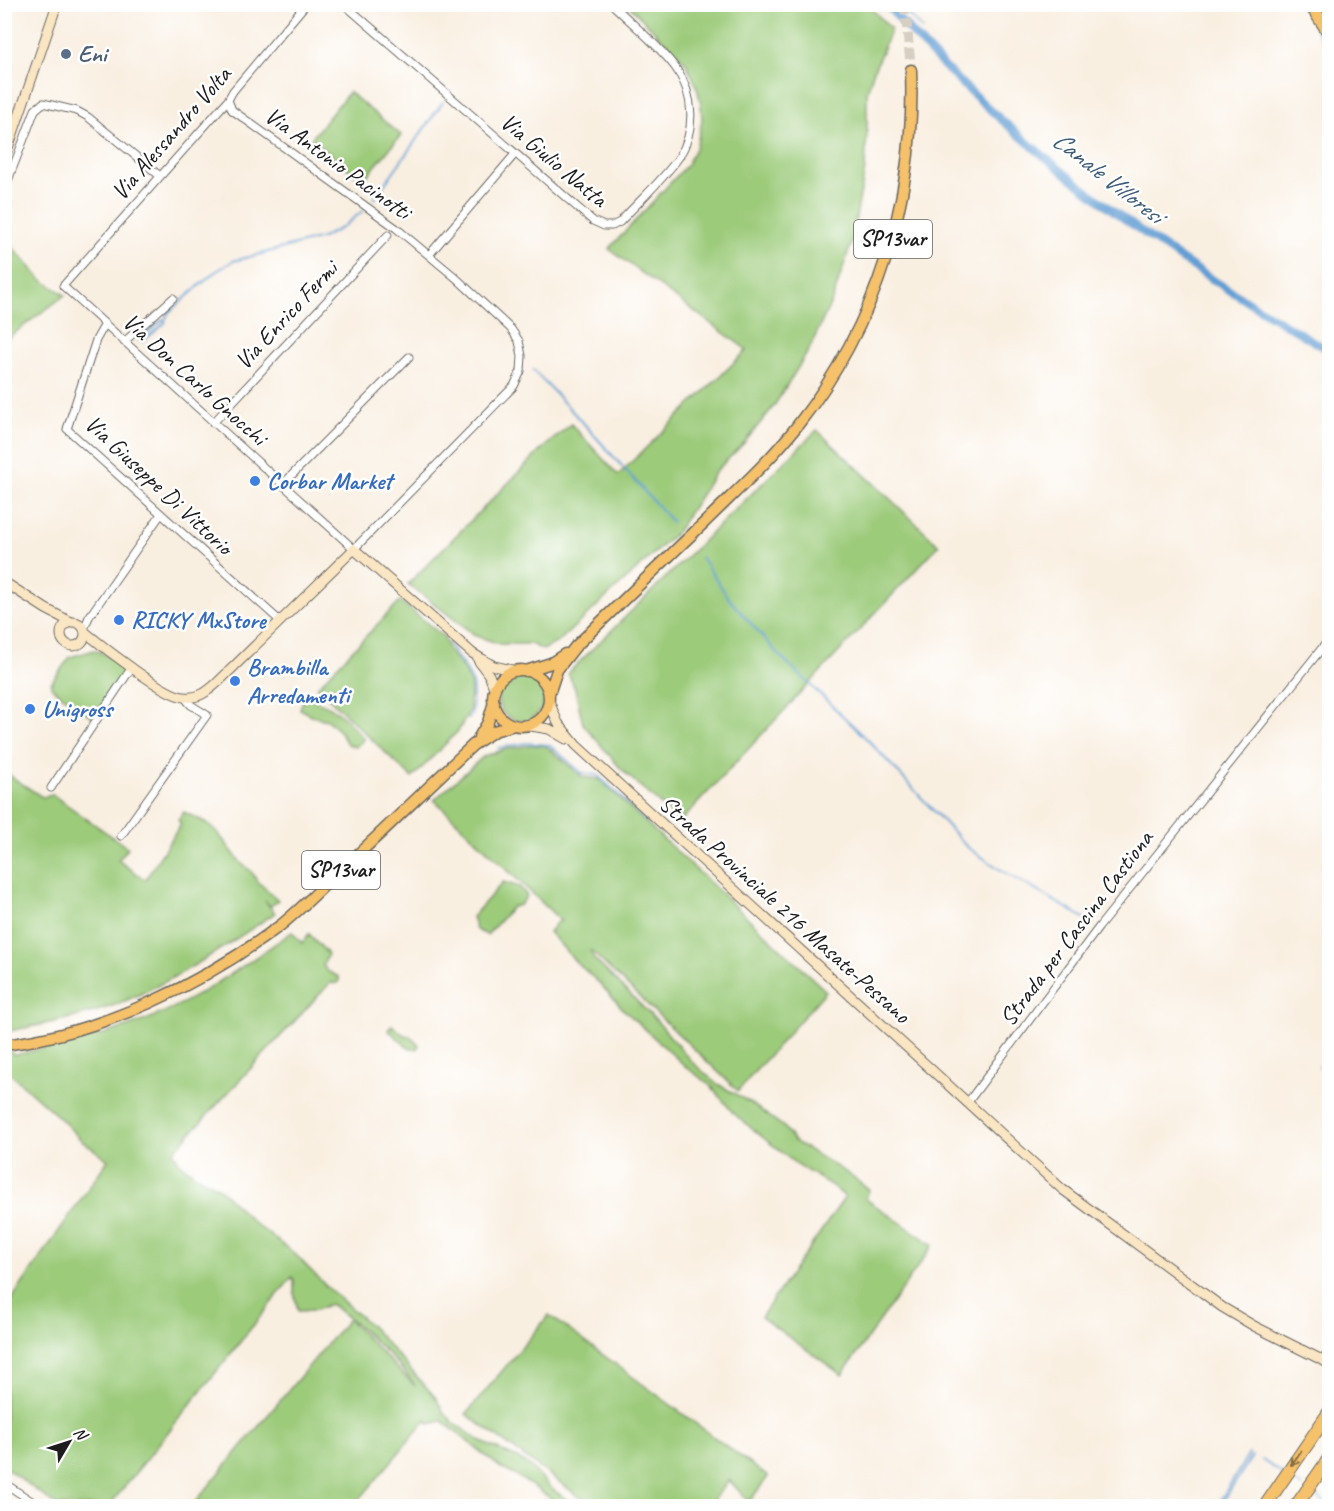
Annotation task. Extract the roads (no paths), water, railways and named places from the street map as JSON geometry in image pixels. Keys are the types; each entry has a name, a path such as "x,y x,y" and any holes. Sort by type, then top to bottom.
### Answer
{"highway":[{"path":"1310,4 1329,34"},
{"path":"1264,1506 1329,1411"},
{"path":"1296,1506 1329,1457"}],"main road":[{"path":"4,160 57,4"},
{"name":"SP13var","path":"4,1045 45,1037 124,1013 182,988 215,969 282,923 473,745 494,731 540,718 547,709 557,670 575,648 770,457 804,418 844,357 875,292 899,213 910,142 911,70"},
{"path":"4,582 46,609 73,622 132,667 173,694 185,698 199,696 209,690 354,549 472,653 494,666 521,671 541,679 559,725 576,745"},
{"path":"46,609 53,616 62,639 67,644 103,647"},
{"path":"61,633 64,626 73,622"},
{"path":"79,644 83,640 84,630"},
{"name":"SP13var","path":"473,745 488,722 494,695 503,677 551,663 575,648"},
{"path":"472,653 489,675 501,717 519,725 549,729 576,745"},
{"name":"Strada Provinciale 216 Masate-Pessano","path":"576,745 1080,1203 1222,1307 1329,1364"}],"street":[{"name":"Via Alessandro Volta","path":"63,286 228,100 306,4"},
{"name":"Via Giulio Natta","path":"344,4 593,221 604,226 612,226 620,222 681,154 688,135 691,112 687,90 681,76 612,4"},
{"name":"Via Antonio Pacinotti","path":"228,100 232,110 362,202 429,255 511,329 519,341 522,356 521,371 514,386 354,549"},
{"path":"4,191 35,110 43,103 77,111 88,117 160,176"},
{"path":"429,255 515,154"},
{"name":"Via Enrico Fermi","path":"213,423 388,234"},
{"name":"Via Don Carlo Gnocchi","path":"63,286 354,549"},
{"path":"124,342 173,298"},
{"name":"Via Giuseppe Di Vittorio","path":"105,324 96,340 67,429 280,621"},
{"path":"282,485 409,357"},
{"path":"84,630 89,617 161,514"},
{"path":"73,622 89,617"},
{"name":"Strada per Cascina Castiona","path":"968,1102 1092,936 1329,638"},
{"path":"51,788 132,667"},
{"path":"121,836 207,715 191,705 185,698"},
{"path":"4,1483 39,1506"}],"waterway":[{"name":"Canale Villoresi","path":"885,4 958,80 1028,143 1077,183 1195,268 1330,351"},
{"path":"899,4 923,30"},
{"path":"904,10 909,4"},
{"path":"1299,4 1330,51"},
{"path":"374,199 443,102"},
{"path":"138,340 165,320 168,313 215,272 233,261 322,238 341,228 363,211"},
{"path":"142,342 165,323 165,320"},
{"path":"533,370 672,522"},
{"path":"701,557 729,599 777,653 869,741 967,847 1004,872 1084,918"},
{"path":"449,641 456,656 468,672 473,686 472,711 469,719"},
{"path":"498,748 527,743 549,745 582,773 597,775 650,823"},
{"path":"1319,1066 1330,1073"},
{"path":"1217,1506 1249,1454"},
{"path":"1220,1506 1252,1456"},
{"path":"1262,1460 1283,1474"},
{"path":"1290,1479 1302,1487"},
{"path":"1310,1492 1330,1506"}],"tunnel":[{"path":"905,4 911,70"}],"place":[{"name":"Eni","path":"66,54"},
{"name":"Corbar Market","path":"255,481"},
{"name":"RICKY MxStore","path":"119,620"},
{"name":"Brambilla Arredamenti","path":"235,681"},
{"name":"Unigross","path":"30,709"}]}
